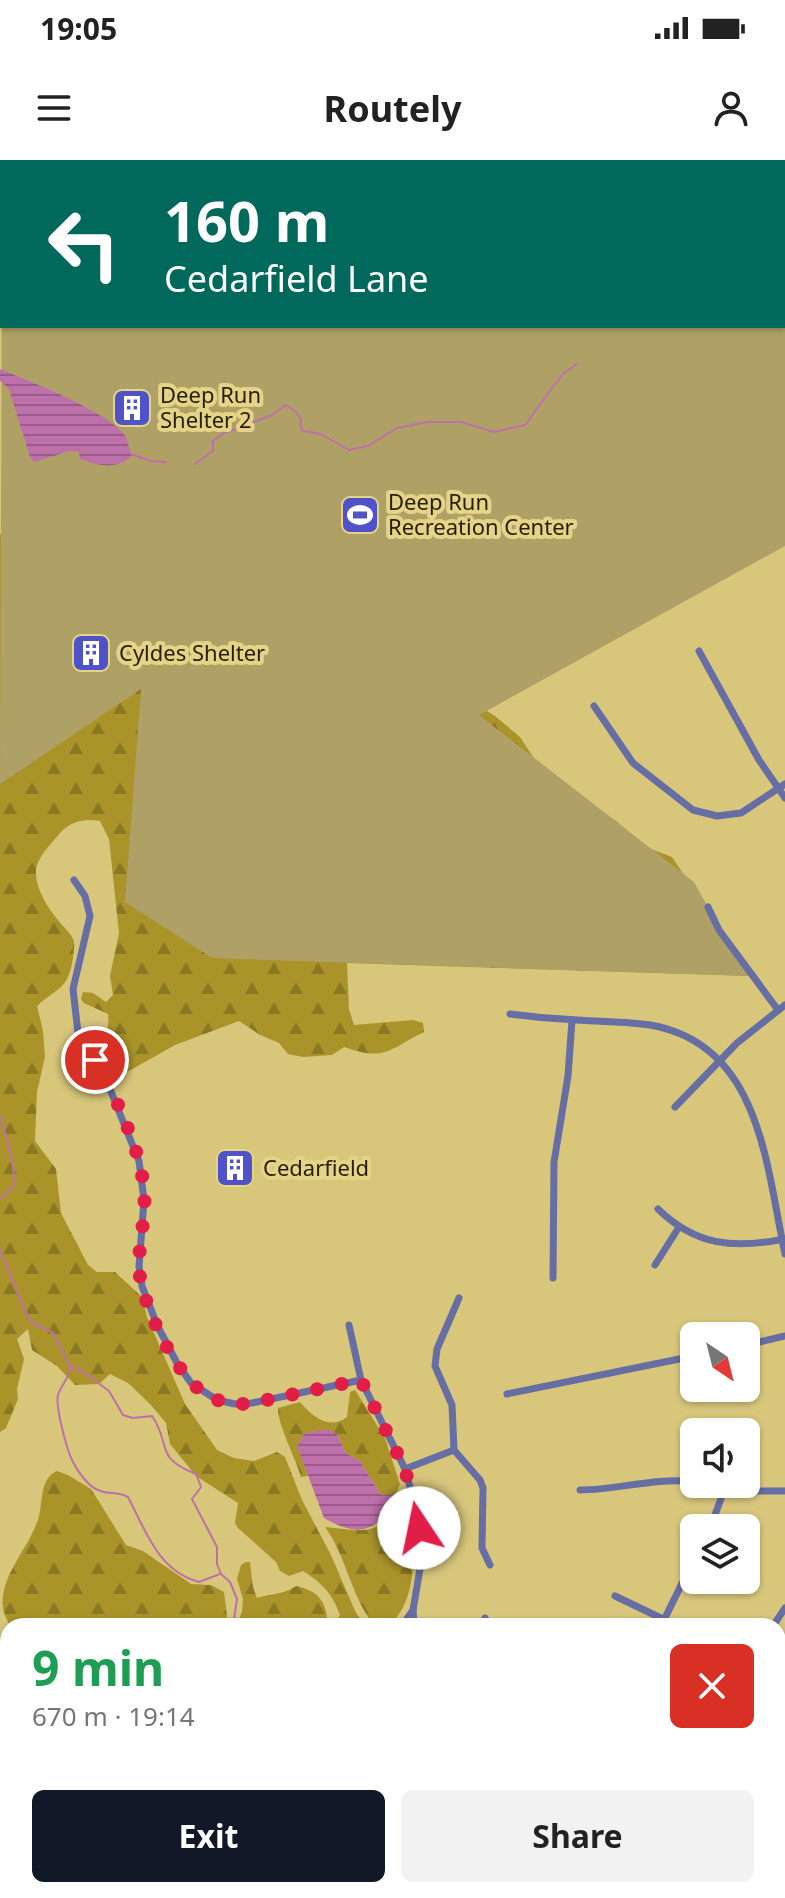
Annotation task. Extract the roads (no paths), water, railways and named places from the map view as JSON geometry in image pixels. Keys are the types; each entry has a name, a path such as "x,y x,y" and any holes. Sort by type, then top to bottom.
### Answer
{"street":[{"path":"699,651 759,760 782,786 785,798"},
{"path":"594,706 633,763 693,810 729,816 751,807 782,786"},
{"path":"74,880 85,896 90,916 73,989 78,1033 86,1050 103,1072 138,1156 144,1200 140,1277 157,1325 177,1363 198,1389 217,1400 235,1404 361,1380"},
{"path":"675,1107 757,1025 781,1008 719,930 708,907"},
{"path":"510,1014 665,1028 692,1040 720,1061 737,1080 755,1117 785,1254"},
{"path":"553,1278 554,1162 568,1076 572,1020"},
{"path":"658,1209 679,1227 700,1237 727,1244 747,1245 784,1239"},
{"path":"655,1265 679,1227"},
{"path":"459,1298 435,1356 437,1373 452,1405 454,1450 475,1472 483,1488 482,1548 490,1565"},
{"path":"349,1325 361,1380 405,1469 419,1528 420,1572 414,1618"},
{"path":"760,1342 785,1336"},
{"path":"507,1394 680,1359"},
{"path":"405,1469 454,1450"},
{"path":"580,1490 603,1490 648,1481 680,1482"},
{"path":"760,1492 785,1491"},
{"path":"664,1618 680,1587"},
{"path":"615,1596 655,1618"},
{"path":"408,1618 413,1610"}],"waterway":[{"path":"195,464 213,451 213,441 222,434 272,415 286,405 301,419 303,431 321,434 349,450 368,446 397,428 427,422 461,422 494,432 525,425 564,373 577,364"},
{"path":"131,454 166,462"},
{"path":"0,1117 14,1178 12,1189 0,1198"},
{"path":"0,1250 28,1317 53,1333 70,1366 109,1391 123,1415 133,1418 152,1416 168,1456 196,1474 201,1487 192,1499 217,1547 217,1564 221,1574 230,1582 237,1599 234,1618"},
{"path":"70,1366 58,1395 58,1409 68,1448 80,1474 98,1490 128,1497 155,1548 173,1569 199,1582 220,1574"}],"place":[{"name":"Deep Run Shelter 2","path":"132,408"},
{"name":"Deep Run Recreation Center","path":"360,515"},
{"name":"Cyldes Shelter","path":"91,653"},
{"name":"Cedarfield","path":"235,1168"}]}
